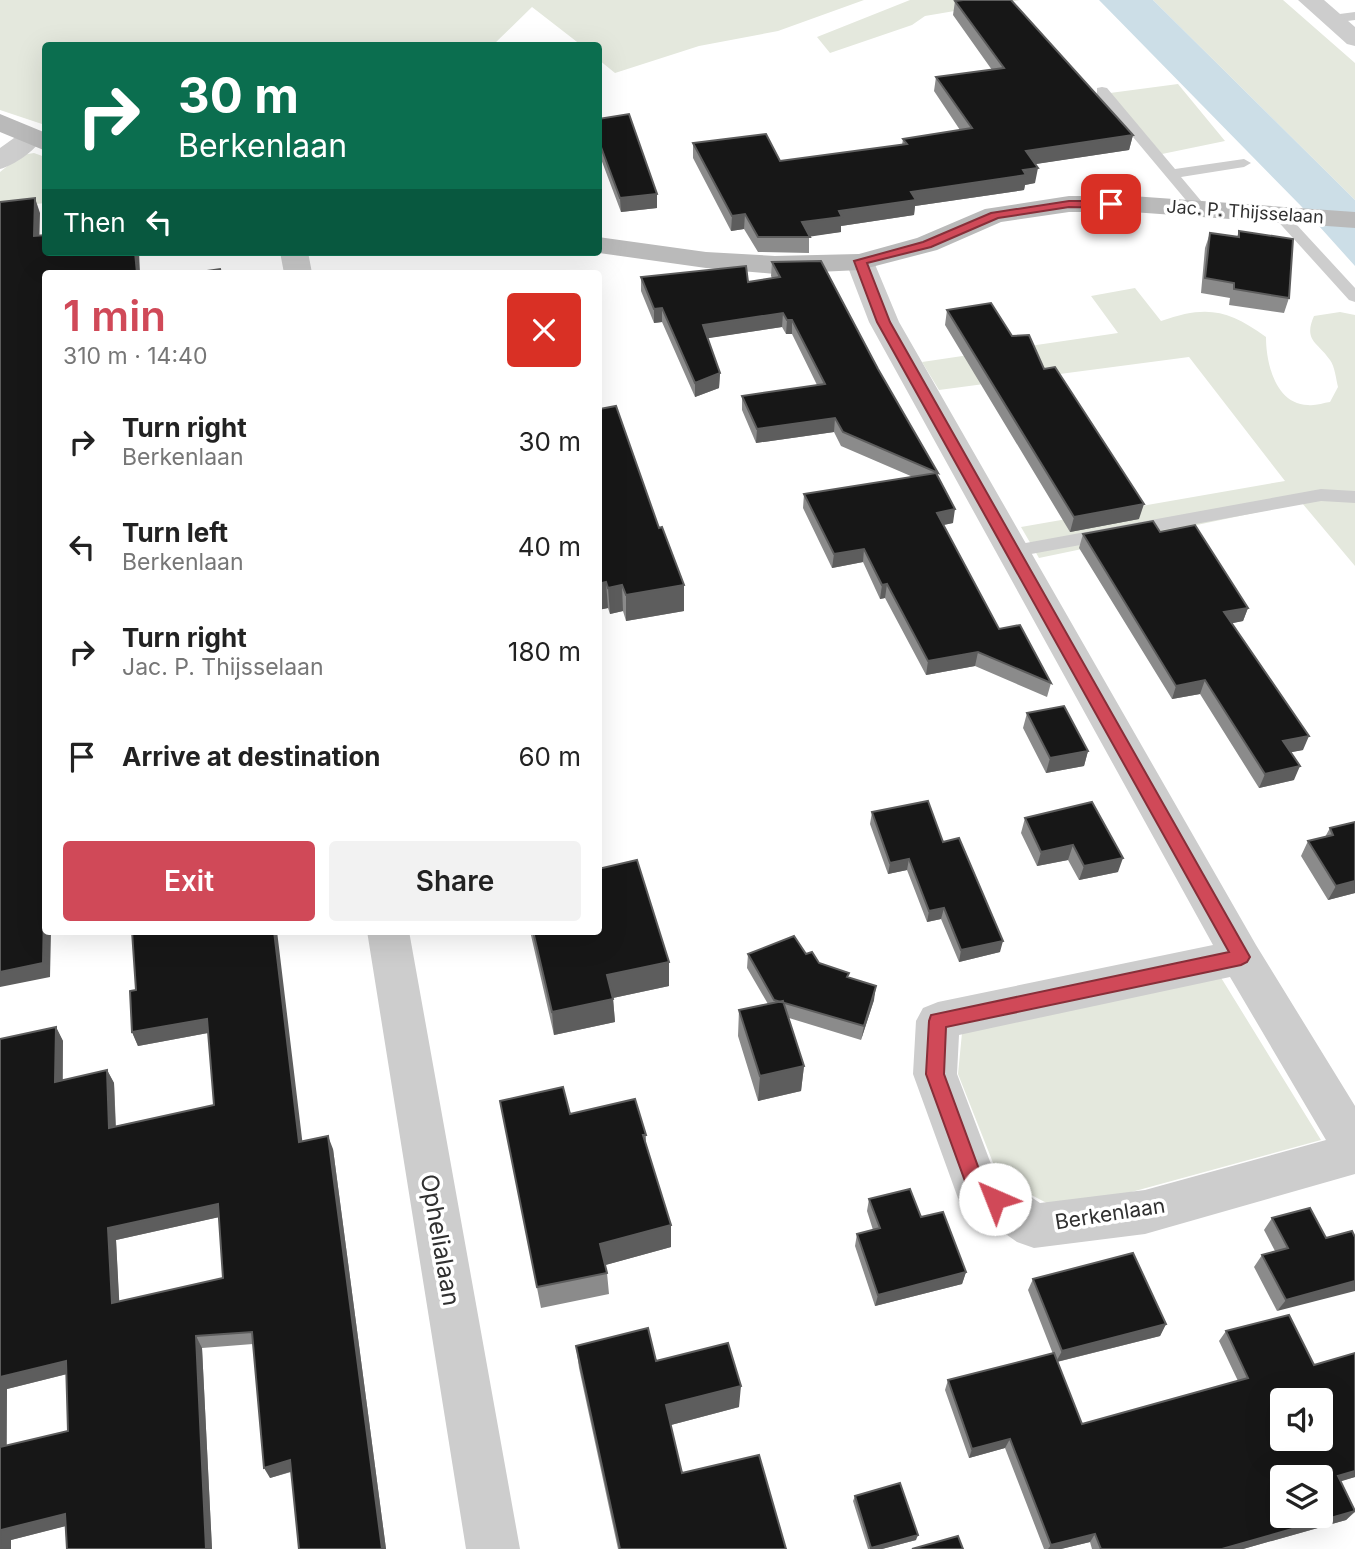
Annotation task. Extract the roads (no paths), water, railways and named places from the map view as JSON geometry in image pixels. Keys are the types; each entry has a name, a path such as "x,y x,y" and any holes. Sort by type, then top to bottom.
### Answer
{"street":[{"path":"1310,0 1343,17 1355,39"},
{"path":"0,122 38,140"},
{"path":"0,161 38,140"},
{"name":"Jac. P. Thijsselaan","path":"602,246 706,260 775,265 860,261 927,244 995,215 1069,204 1200,208 1355,220"},
{"path":"860,261 884,322 1241,957 1355,1147"},
{"name":"Ophelialaan","path":"389,935 493,1549"},
{"name":"Berkenlaan","path":"1241,957 938,1021 935,1074 976,1186 1034,1226 1145,1212 1355,1153"}],"lane":[{"path":"1102,91 1200,208"},
{"path":"1170,174 1244,163"},
{"path":"1289,214 1355,296"},
{"path":"1013,551 1321,495 1355,497"}]}
